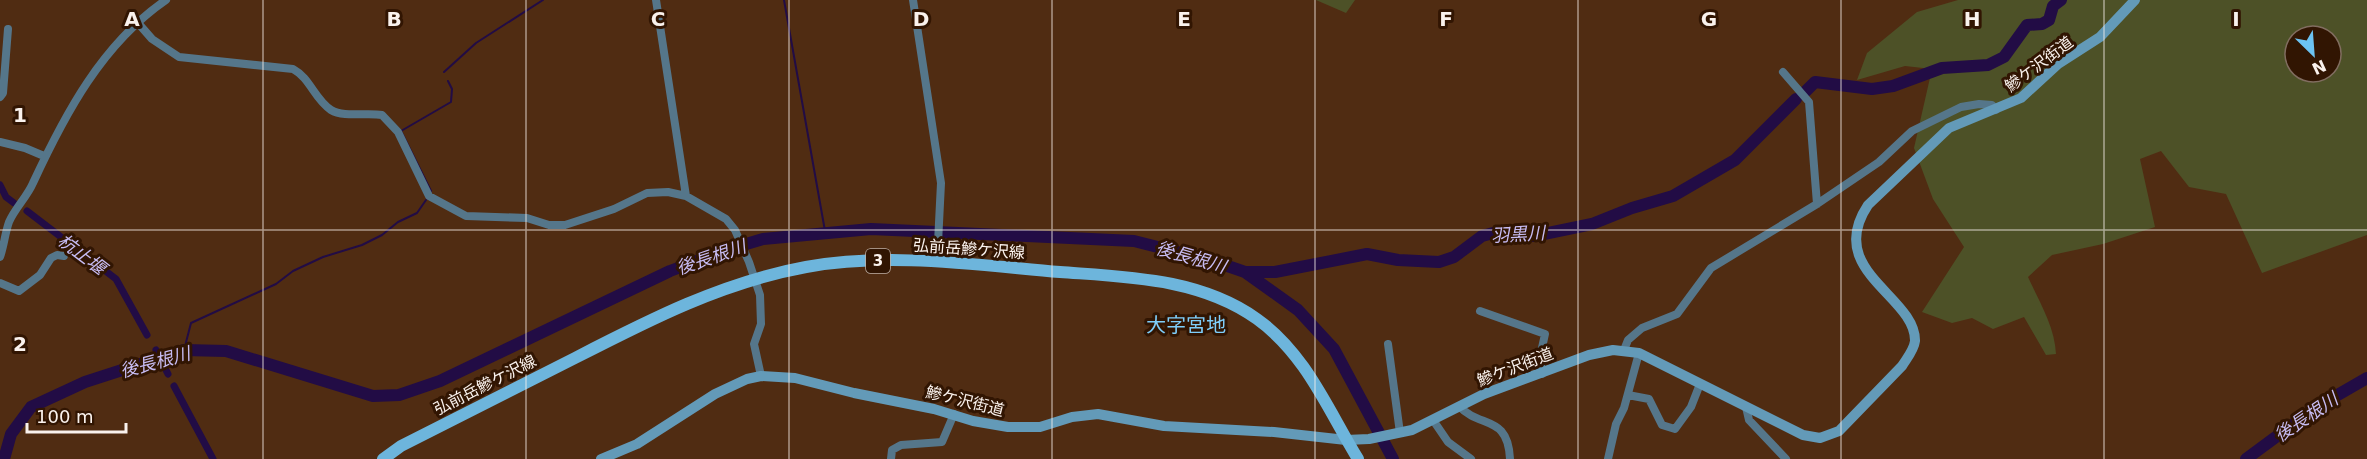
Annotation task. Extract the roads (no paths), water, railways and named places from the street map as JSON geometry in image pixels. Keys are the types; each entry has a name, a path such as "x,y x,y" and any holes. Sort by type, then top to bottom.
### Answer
{"main road":[{"name":"弘前岳鰺ケ沢線","path":"383,459 401,446 700,297 754,278 808,267 851,263 937,262 1146,279 1195,290 1221,299 1258,320 1301,363 1346,440"},
{"name":"3","path":"1346,440 1358,459"}],"street":[{"path":"0,257 9,222 33,185 44,156 94,70 138,23 166,0"},
{"path":"656,0 686,196"},
{"path":"914,0 941,183 937,262"},
{"name":"鰺ケ沢街道","path":"601,459 637,444 715,394 747,379 761,376 795,378 954,414 972,421 1019,428 1040,427 1072,417 1098,414 1164,426 1274,432 1346,440 1397,434 1433,420 1484,394 1588,355 1624,350 1639,353 1803,435 1826,437 1846,424 1902,366 1913,347 1913,331 1861,260 1857,240 1860,220 1874,199 1942,133 1958,122 1996,110 2021,98 2058,64 2096,41 2135,0"},
{"path":"138,23 152,39 179,57 293,69 302,74 331,110 342,114 382,115 398,132 429,196 466,216 527,218 549,225 565,225 614,209 646,194 668,192 686,196 726,219 735,230 749,262 760,295 761,324 754,344 761,376"},
{"path":"0,97 3,93 8,29"},
{"path":"1783,72 1809,102 1817,204"},
{"path":"1624,350 1628,340 1642,328 1677,314 1711,268 1817,204 1879,162 1912,130 1961,107 1978,104 1992,105 1996,110"},
{"path":"0,142 25,147 44,156"},
{"path":"0,283 19,291 40,276 51,258 57,255 64,256"},
{"path":"1480,311 1545,334 1540,357 1542,374"},
{"path":"1388,344 1397,434"},
{"path":"1608,459 1616,424 1628,395 1639,353"},
{"path":"1628,395 1649,399 1662,425 1675,429 1691,407 1700,384"},
{"path":"1459,406 1470,416 1489,421 1502,433 1509,448 1510,459"},
{"path":"1746,407 1749,420 1786,459"},
{"path":"891,459 892,450 901,445 942,442 954,414"},
{"path":"1433,420 1448,442 1471,459"}],"waterway":[{"path":"444,72 476,43 543,0"},
{"path":"784,0 825,231"},
{"name":"羽黒川","path":"1806,91 1815,82 1872,89 1893,86 1942,68 1988,65 2004,57 2027,25 2042,24 2049,20 2053,6 2061,0"},
{"path":"431,191 401,131 451,102 452,89 448,81"},
{"name":"羽黒川","path":"1245,272 1275,272 1367,254 1398,260 1439,262 1454,257 1482,236 1497,232 1534,236 1592,224 1632,208 1673,196 1735,160 1796,99"},
{"name":"杭止堰","path":"0,185 6,197 14,203"},
{"path":"184,350 191,323 276,284 293,271 323,257 362,245 382,235 398,222 417,213 426,200"},
{"name":"杭止堰","path":"27,211 116,279 147,335"},
{"name":"後長根川","path":"4,459 11,434 31,407 85,382 184,350 226,351 373,396 399,395 440,381 670,271 726,250 763,239 871,229 1134,241 1213,261 1245,272 1298,310 1334,349 1393,459"},
{"name":"杭止堰","path":"156,350 168,374"},
{"name":"後長根川","path":"2246,459 2315,408 2367,378"},
{"name":"杭止堰","path":"174,386 213,459"}],"district":[{"name":"大字宮地","path":"1186,325"}]}
